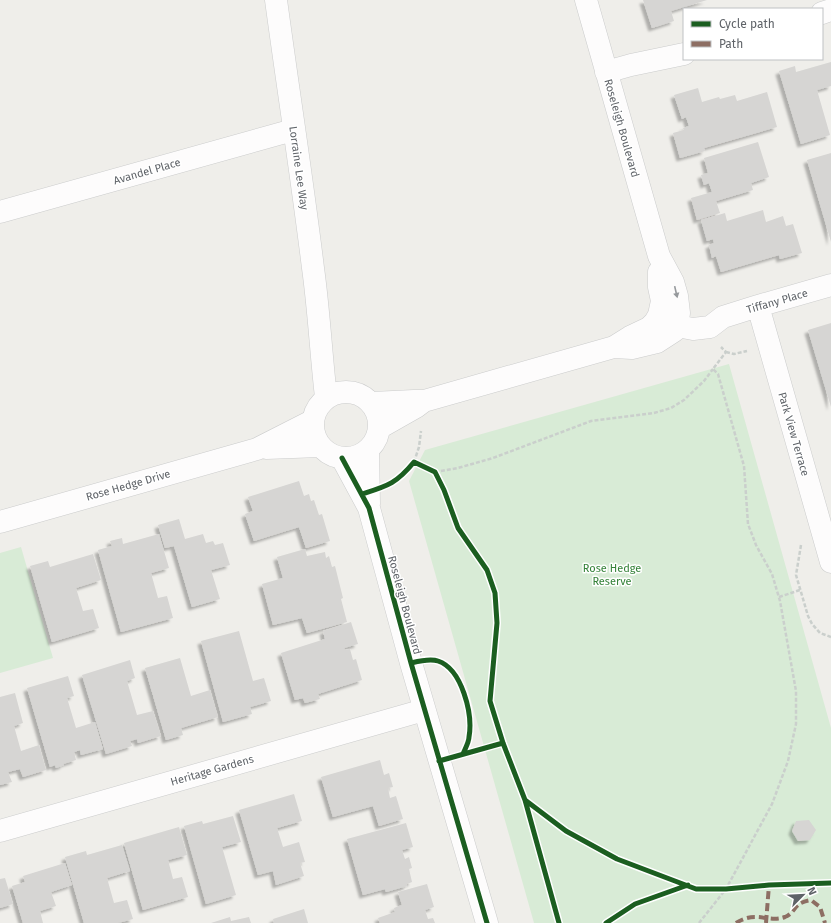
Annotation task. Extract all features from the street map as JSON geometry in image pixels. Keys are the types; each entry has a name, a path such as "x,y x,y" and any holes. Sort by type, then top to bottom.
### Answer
{"street":[{"name":"Lorraine Lee Way","path":"276,0 313,269 318,325 321,337 333,364 350,391"},
{"name":"Roseleigh Boulevard","path":"586,0 659,256 659,286 662,301 672,318"},
{"path":"608,79 631,65 679,55"},
{"name":"Avandel Place","path":"0,212 293,130"},
{"name":"Tiffany Place","path":"672,318 706,315 716,322 758,306 831,285"},
{"name":"Park View Terrace","path":"758,306 831,562"},
{"path":"372,404 424,401 614,347 649,328 655,322 672,318"},
{"name":"Lorraine Lee Way","path":"321,337 322,365 326,397"},
{"path":"341,391 350,391 358,393 372,404 377,411 379,428 376,440 368,450 352,458 342,458 333,456 320,446 312,430 312,421 317,408 326,397 341,391"},
{"path":"379,428 424,401"},
{"name":"Rose Hedge Drive","path":"0,522 257,448 312,421"},
{"name":"Rose Hedge Drive","path":"257,448 320,446"},
{"name":"Roseleigh Boulevard","path":"368,450 369,508"},
{"name":"Roseleigh Boulevard","path":"342,458 369,508 410,663 487,923"},
{"name":"Heritage Gardens","path":"0,831 424,710"}],"path":[{"path":"428,469 435,472 458,468 494,458 591,421 654,413 671,408 684,400 704,381 726,352 716,342 716,322"},
{"path":"699,923 726,889 772,804 788,761 796,724 796,691 779,597 772,574 756,545 748,524 744,466 718,374 713,369"},
{"path":"410,467 414,462 421,465"},
{"path":"435,472 438,478"},
{"path":"822,532 807,537 802,541 799,548 796,575 808,616 812,624 820,633 831,637"},
{"path":"779,597 800,590"},
{"path":"719,889 734,889"}],"green space":[{"name":"Rose Hedge Reserve","path":"729,364 831,728 831,923 534,923 409,481 425,450"},
{"path":"21,547 53,658 0,673 0,553"}],"building":[{"path":"643,0 707,0 671,11 674,21 652,28"},
{"path":"831,62 831,86 817,90 830,135 801,144 779,71 795,66 796,72"},
{"path":"698,88 702,102 719,97 720,99 735,95 737,101 767,92 777,127 704,148 705,151 680,158 673,133 684,130 683,128 689,126 686,117 682,119 674,95"},
{"path":"758,142 769,177 751,183 753,190 716,201 720,213 697,220 691,198 712,192 709,183 704,185 701,175 708,173 704,158"},
{"path":"831,153 831,242 807,160"},
{"path":"763,210 766,222 783,216 786,226 793,224 802,253 780,259 779,255 721,272 716,256 712,258 709,245 714,243 713,239 707,241 701,220 725,213 727,221"},
{"path":"831,323 831,407 808,330"},
{"path":"299,481 304,496 309,494 311,501 314,500 319,515 322,514 330,541 306,548 299,527 254,541 245,514 253,511 248,497"},
{"path":"179,519 185,539 203,534 206,543 213,541 215,545 223,543 230,565 211,570 220,599 192,607 174,546 165,548 158,525"},
{"path":"159,534 169,568 151,573 158,598 167,596 173,618 121,632 98,550 112,546 110,541 122,538 123,544"},
{"path":"305,549 307,556 325,552 326,558 329,556 332,567 335,566 347,622 307,633 302,618 273,625 262,584 283,578 277,557"},
{"path":"93,554 101,580 76,588 83,611 93,609 99,628 52,642 30,566 48,561 50,567"},
{"path":"351,622 358,644 344,648 345,650 350,649 353,660 356,659 362,680 318,694 320,699 305,703 303,698 295,700 281,653 325,639 323,631"},
{"path":"239,631 253,681 264,678 271,701 250,707 252,714 223,722 201,641"},
{"path":"180,658 191,696 210,690 218,717 181,728 183,735 166,740 145,668"},
{"path":"130,660 135,678 127,681 137,715 153,711 161,736 138,743 137,739 130,741 132,746 106,754 82,675"},
{"path":"68,676 74,696 67,698 76,728 95,722 103,749 81,755 80,750 74,752 76,760 56,768 55,765 50,767 27,688"},
{"path":"15,693 23,723 14,726 21,751 39,745 46,770 23,777 20,769 8,772 12,782 0,785 0,697"},
{"path":"380,760 384,775 389,773 393,787 388,788 390,798 396,796 403,819 379,826 373,806 333,817 321,777"},
{"path":"294,794 302,821 277,828 283,847 299,842 305,862 300,863 304,876 276,885 273,871 258,875 239,810"},
{"path":"233,816 241,842 222,847 236,895 206,904 184,826 202,821 203,824"},
{"path":"809,820 816,830 810,840 798,841 792,831 796,821"},
{"path":"406,823 413,847 402,850 405,859 409,857 412,868 409,869 412,882 407,884 407,886 386,892 385,889 363,895 347,839"},
{"path":"179,827 187,855 168,860 173,879 182,877 188,897 143,910 124,843"},
{"path":"122,845 130,871 107,878 114,903 127,900 133,919 118,923 84,923 65,857 86,851 87,855"},
{"path":"65,863 72,885 51,892 56,906 40,911 43,923 23,923 12,886 25,882 23,876"},
{"path":"5,878 13,904 0,908 0,879"},
{"path":"427,884 434,907 425,910 428,919 433,918 435,923 380,923 378,918 395,912 394,908 402,905 398,892"},
{"path":"304,909 308,923 274,923 273,919"},
{"path":"230,917 231,921 249,917 251,923 211,923"}],"marked path":[{"path":"766,923 769,885"},
{"path":"736,923 750,917 773,919 785,917 801,903 811,900 820,907 825,923"}],"cycle path":[{"path":"342,458 369,508 411,663 487,923"},
{"path":"362,494 378,489 396,480 414,462 435,472 444,490 458,528 487,570 495,593 497,623 490,701 503,743 525,800 566,831 617,859 696,889 726,889 769,885 831,883"},
{"path":"411,663 435,660 446,666 454,673 464,693 469,717 470,727 468,741 463,754"},
{"path":"439,761 503,743"},
{"path":"525,800 559,923"},
{"path":"606,923 635,904 688,885"}]}
